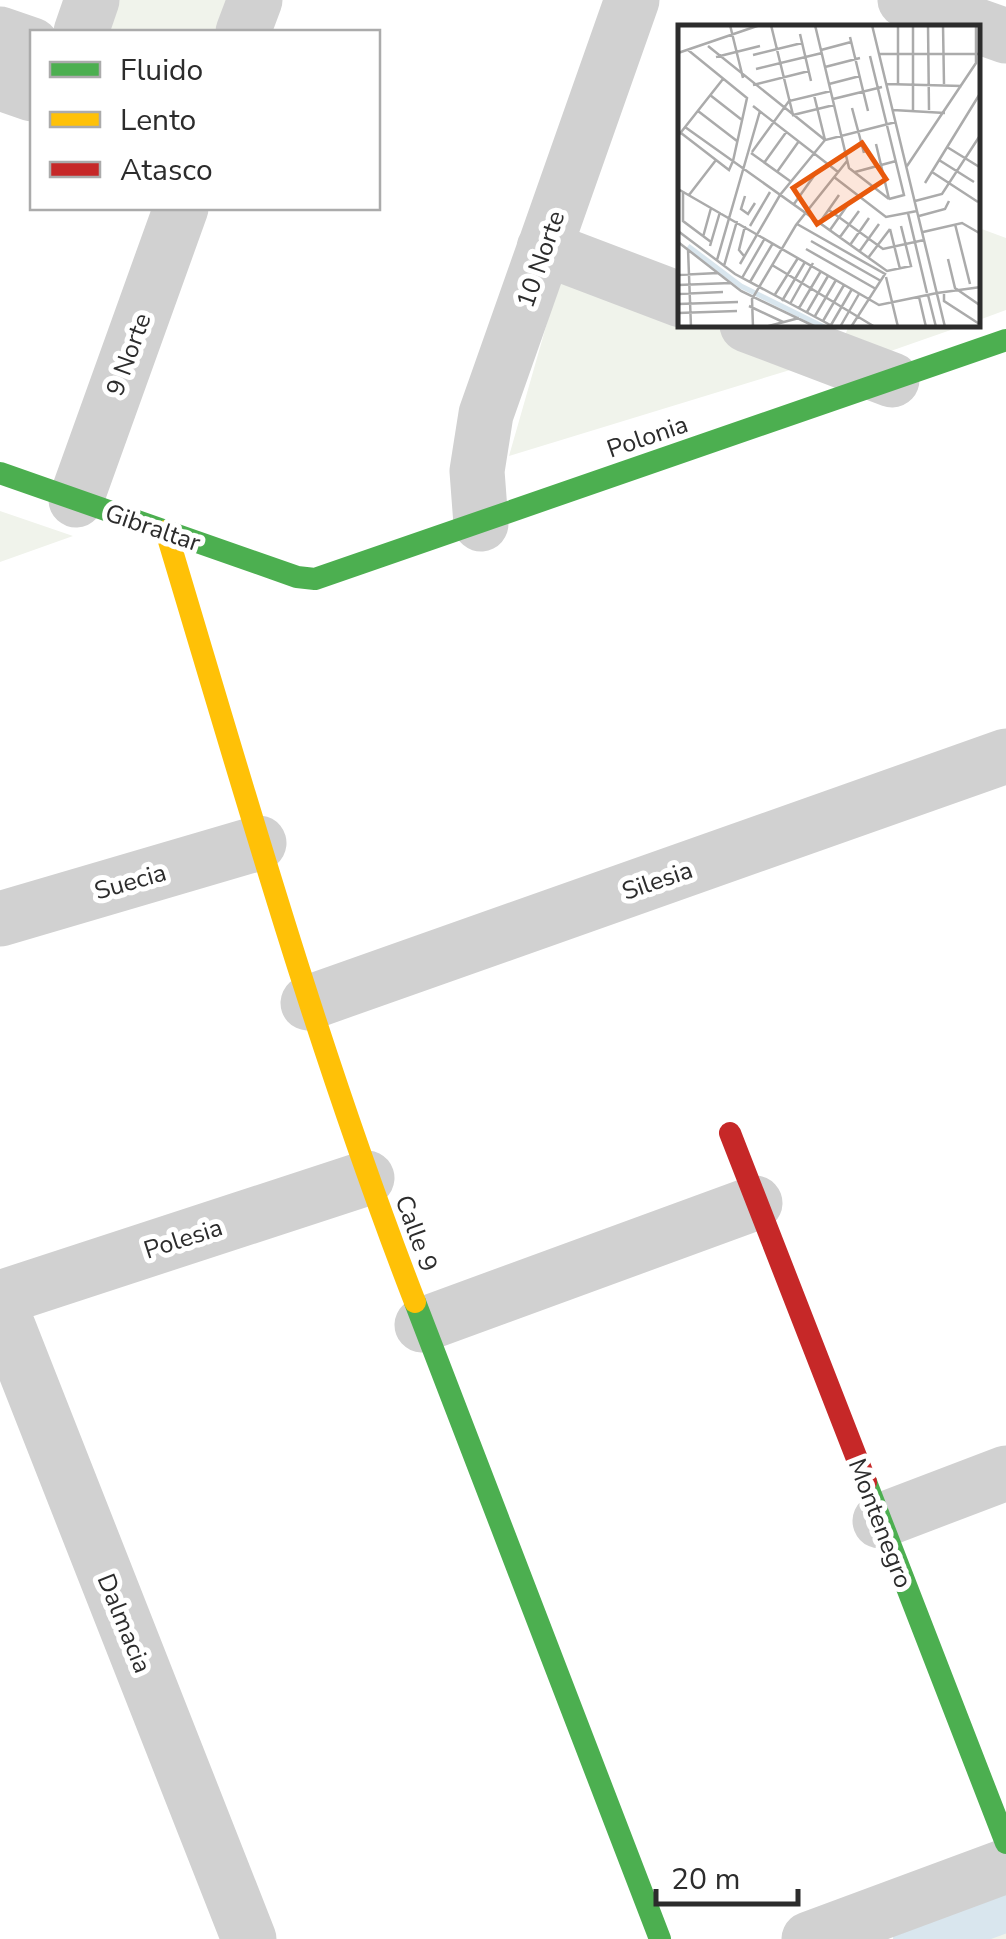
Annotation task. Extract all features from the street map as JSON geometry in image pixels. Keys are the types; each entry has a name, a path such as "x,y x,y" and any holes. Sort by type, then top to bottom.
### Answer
{"street":[{"path":"81,30 92,0"},
{"path":"244,30 255,0"},
{"name":"10 Norte","path":"481,524 477,470 486,414 632,0"},
{"path":"905,0 975,25"},
{"path":"981,27 1006,36"},
{"path":"0,34 30,44"},
{"path":"0,83 30,93"},
{"name":"9 Norte","path":"76,500 180,210"},
{"path":"544,248 678,299"},
{"path":"755,328 892,380"},
{"name":"Polonia","path":"306,579 481,524 1006,340"},
{"name":"Gibraltar","path":"0,473 306,579"},
{"name":"Calle 9","path":"166,531 308,1003 367,1178 660,1939"},
{"name":"Silesia","path":"308,1003 1006,756"},
{"name":"Suecia","path":"0,919 260,843"},
{"name":"Montenegro","path":"730,1133 1006,1842"},
{"name":"Polesia","path":"0,1298 367,1178"},
{"path":"422,1325 755,1204"},
{"name":"Dalmacia","path":"0,1306 249,1939"},
{"path":"880,1521 1006,1473"},
{"path":"809,1939 1006,1866"}],"shaded area":[{"path":"116,0 231,0 220,30 106,30"},
{"path":"981,229 1006,238 1006,310 981,319"},
{"path":"559,281 678,324 678,328 719,328 826,359 509,456"},
{"path":"848,328 956,328 885,353 844,338"},
{"path":"0,511 73,536 0,562"},
{"path":"1006,1900 1006,1939 911,1939 911,1937"}],"waterway":[{"path":"918,1939 1006,1907"}],"traffic: fast":[{"path":"0,473 297,577 315,579 1006,340"},
{"path":"415,1302 660,1939"},
{"path":"866,1482 1006,1843"}],"traffic: slow":[{"path":"166,531 314,1015 415,1302"}],"traffic: jam":[{"path":"730,1133 866,1482"}]}
